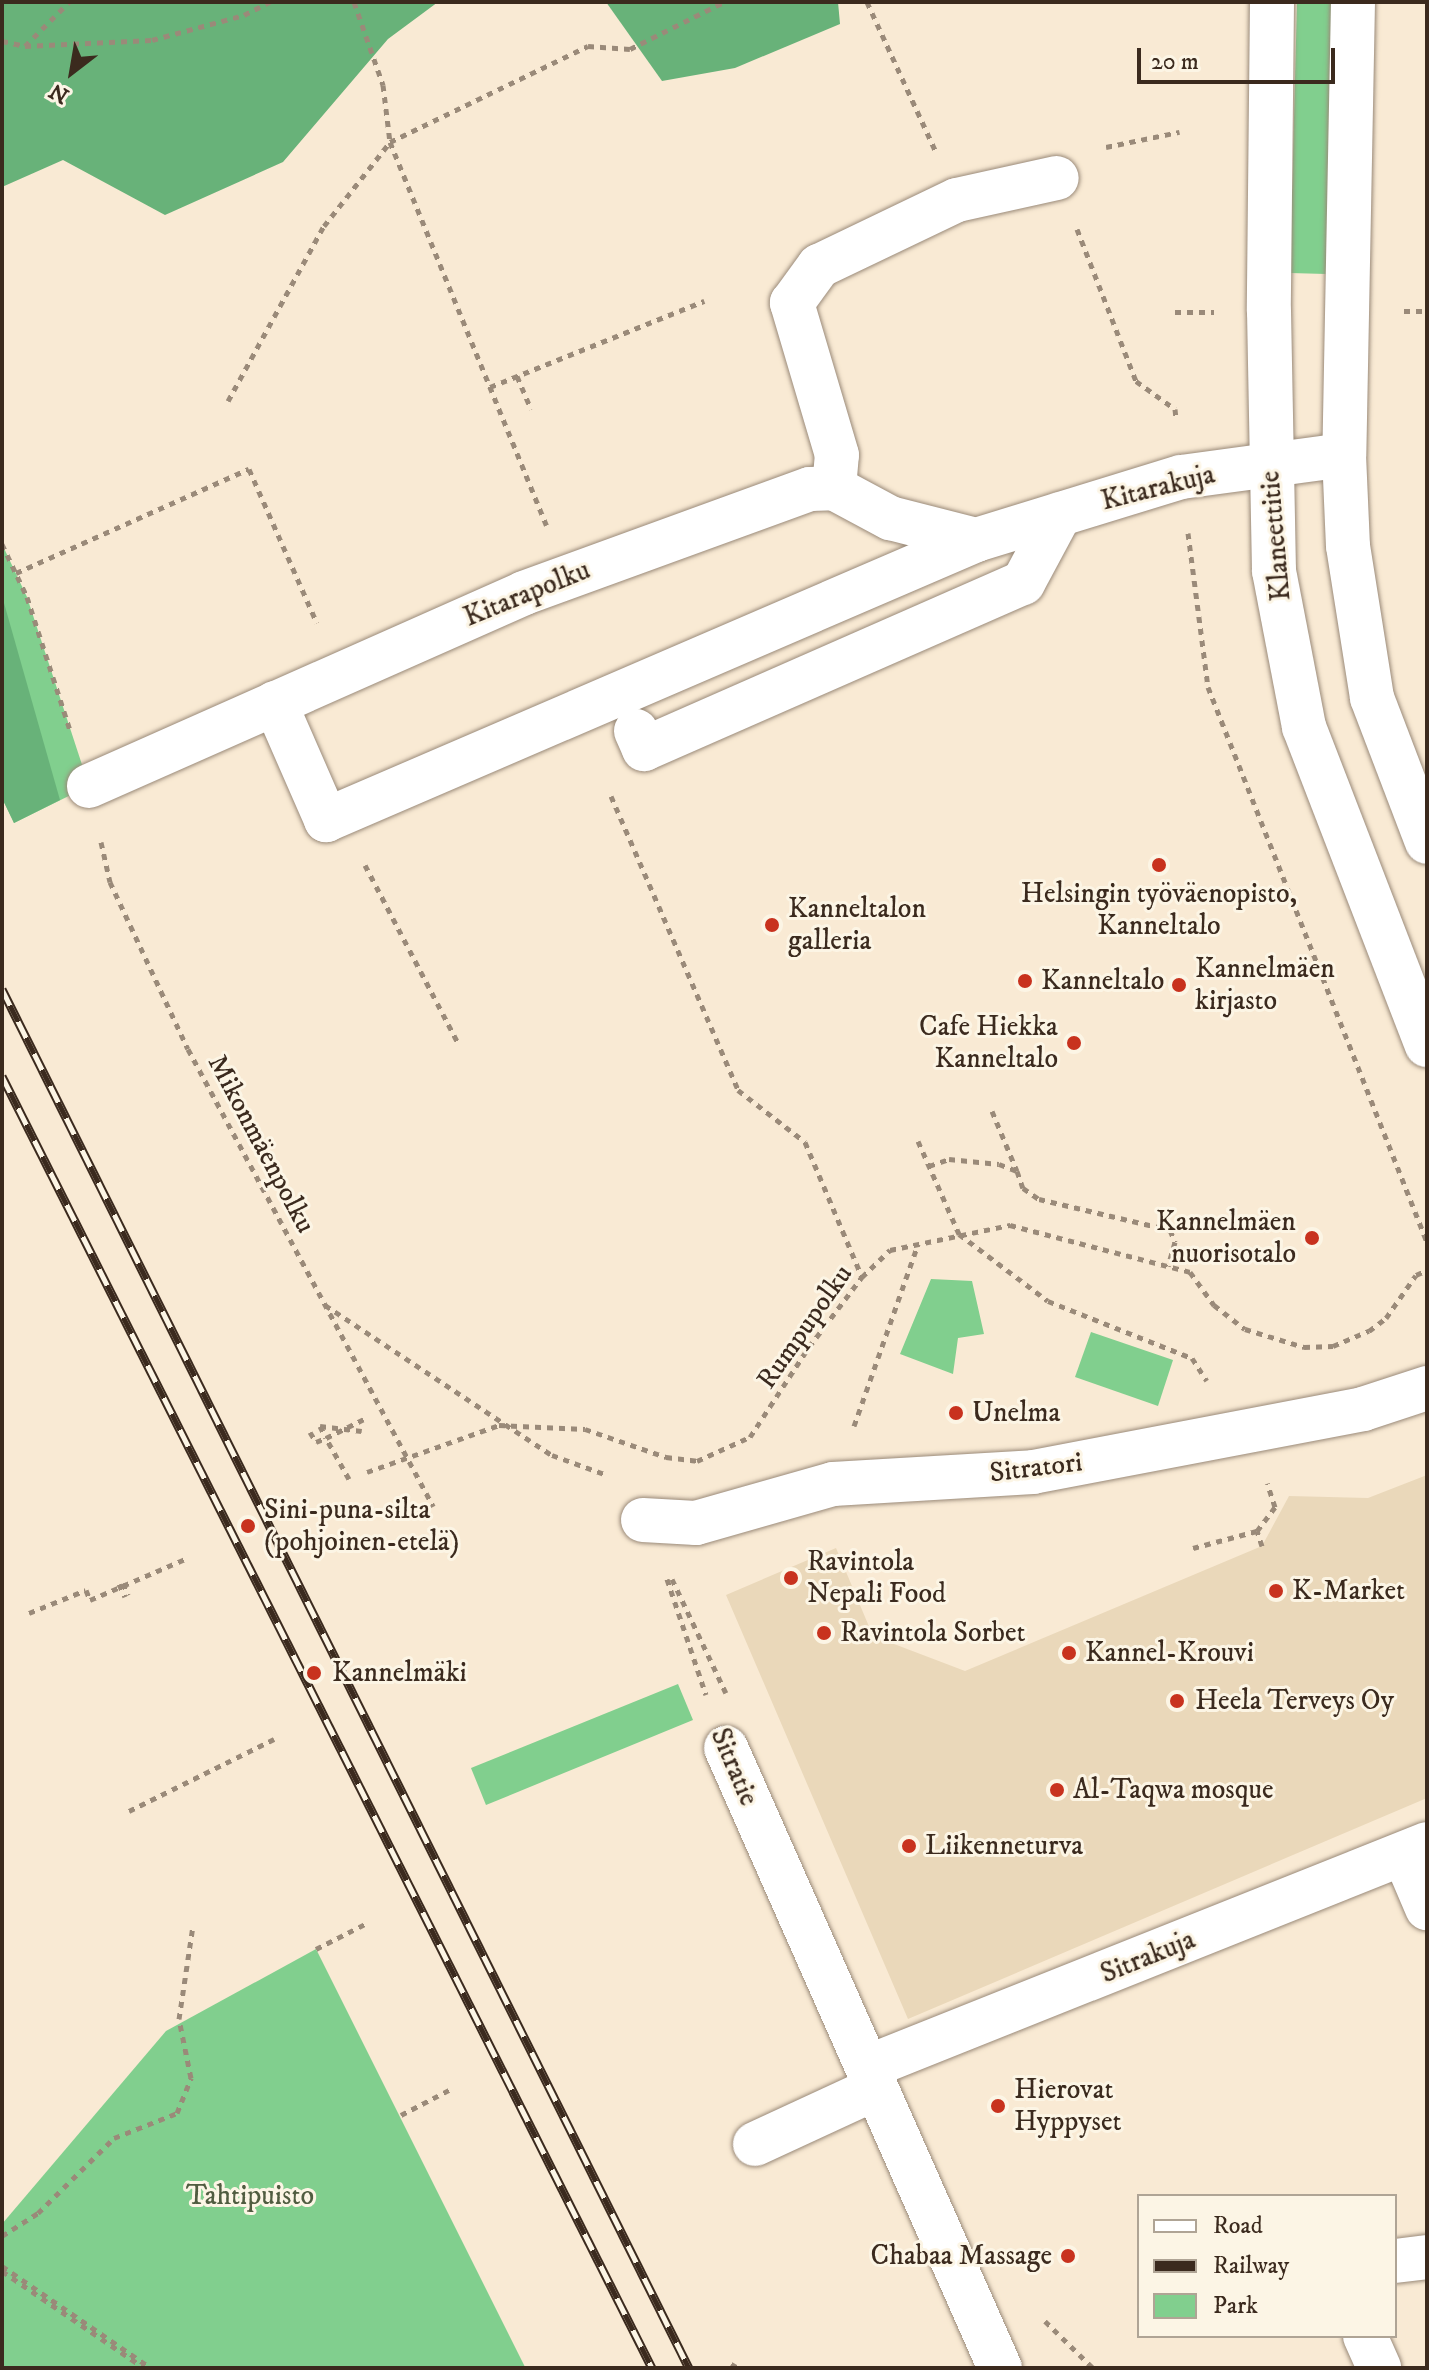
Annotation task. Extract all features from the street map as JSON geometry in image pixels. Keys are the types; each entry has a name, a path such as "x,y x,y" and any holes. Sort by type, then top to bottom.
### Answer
{"street":[{"name":"Klaneettitie","path":"1272,2 1269,463 1274,571 1304,727 1427,1045"},
{"path":"1353,2 1344,455 1348,546 1372,698 1427,842"},
{"path":"976,540 890,518 834,488 837,455 792,303 819,266 957,200 1057,178"},
{"name":"Kitarakuja","path":"326,820 824,602 976,540 1181,477 1344,455"},
{"name":"Kitarapolku","path":"89,786 568,576 810,489 834,488"},
{"path":"636,731 644,749 1023,583 1060,514"},
{"path":"275,703 326,820"},
{"name":"Sitratori","path":"643,1520 696,1523 833,1484 1033,1472 1363,1409 1427,1388"},
{"name":"Sitratie","path":"726,1748 1000,2368"},
{"path":"1415,1849 1427,1908"},
{"name":"Sitrakuja","path":"755,2144 872,2078 1415,1849"},
{"path":"1397,2261 1427,2257"},
{"path":"1366,2338 1379,2368"}],"path":[{"path":"25,46 69,2"},
{"path":"2,41 25,46 152,40 244,15 270,2"},
{"path":"354,2 383,85 390,142 568,576"},
{"path":"228,401 324,226 390,142 588,46 630,49 724,2"},
{"path":"867,2 926,132"},
{"path":"1175,409 1136,381 1057,178 1084,153 1143,137 1179,132"},
{"path":"490,387 704,301"},
{"path":"517,376 531,409"},
{"path":"16,573 249,469 339,675"},
{"path":"1186,518 1208,687 1427,1242"},
{"name":"Mikonmäenpolku","path":"2,544 16,573 89,786 110,882 188,1049 433,1506"},
{"path":"585,708 738,1090 805,1142 862,1277"},
{"path":"326,820 348,867 363,860 457,1041"},
{"path":"992,1111 1023,1188 1039,1199 1170,1230 1175,1242 1168,1266"},
{"path":"918,1141 959,1234 1048,1301 1192,1358 1240,1433"},
{"path":"929,1166 970,1158 1017,1171"},
{"name":"Rumpupolku","path":"367,1472 499,1425 585,1429 666,1457 697,1461 750,1437 809,1347 862,1277 890,1250 959,1234 1010,1225 1190,1272 1214,1305 1245,1329 1304,1347 1333,1346 1369,1331 1386,1318 1416,1275 1427,1270"},
{"path":"833,1484 919,1244"},
{"name":"Sitratie","path":"324,1305 552,1455 625,1482 643,1520 726,1748"},
{"path":"362,1431 322,1428 310,1432 316,1442 326,1438 364,1419"},
{"path":"322,1428 349,1479"},
{"path":"1193,1548 1257,1531 1275,1507 1268,1486"},
{"path":"1257,1531 1262,1546"},
{"path":"29,1613 86,1590 90,1600 185,1559"},
{"path":"122,1585 127,1596"},
{"path":"129,1811 274,1739"},
{"path":"316,1949 367,1923"},
{"path":"2,2236 38,2213 114,2138 177,2113 191,2078 179,2019 193,1925"},
{"path":"401,2115 451,2089"},
{"path":"2,2268 144,2368"},
{"path":"2,2268 151,2368"},
{"path":"731,2364 738,2368"}],"shaded area":[{"path":"1427,1475 1427,1798 908,2019 726,1595 836,1548 873,1636 965,1671 1262,1546 1289,1496 1368,1498"}],"green space":[{"path":"2,2 438,2 388,39 283,162 165,215 63,160 2,187"},
{"path":"606,2 838,2 840,24 735,68 662,81"},
{"path":"1297,2 1333,2 1326,274 1290,273"},
{"path":"2,544 27,597 89,786 14,823 2,798"},
{"path":"2,596 60,800 14,823 2,798"},
{"path":"931,1279 972,1281 984,1334 958,1338 953,1374 900,1354"},
{"path":"1091,1332 1173,1360 1158,1406 1075,1377"},
{"path":"678,1684 693,1720 486,1805 471,1768"},
{"name":"Tahtipuisto","path":"316,1949 525,2367 2,2368 2,2224 166,2031"}],"railway":[{"path":"2,989 689,2368"},
{"path":"2,1076 652,2368"}],"place":[{"name":"Helsingin työväenopisto, Kanneltalo","path":"1159,865"},
{"name":"Kanneltalon galleria","path":"772,925"},
{"name":"Kanneltalo","path":"1025,981"},
{"name":"Kannelmäen kirjasto","path":"1179,985"},
{"name":"Cafe Hiekka Kanneltalo","path":"1074,1043"},
{"name":"Kannelmäen nuorisotalo","path":"1312,1238"},
{"name":"Unelma","path":"956,1413"},
{"name":"Sini-puna-silta (pohjoinen-etelä)","path":"248,1526"},
{"name":"Ravintola Nepali Food","path":"791,1578"},
{"name":"K-Market","path":"1276,1591"},
{"name":"Ravintola Sorbet","path":"824,1633"},
{"name":"Kannel-Krouvi","path":"1069,1653"},
{"name":"Kannelmäki","path":"314,1673"},
{"name":"Heela Terveys Oy","path":"1177,1701"},
{"name":"Al-Taqwa mosque","path":"1057,1790"},
{"name":"Liikenneturva","path":"909,1846"},
{"name":"Hierovat Hyppyset","path":"998,2106"},
{"name":"Chabaa Massage","path":"1068,2256"}]}
